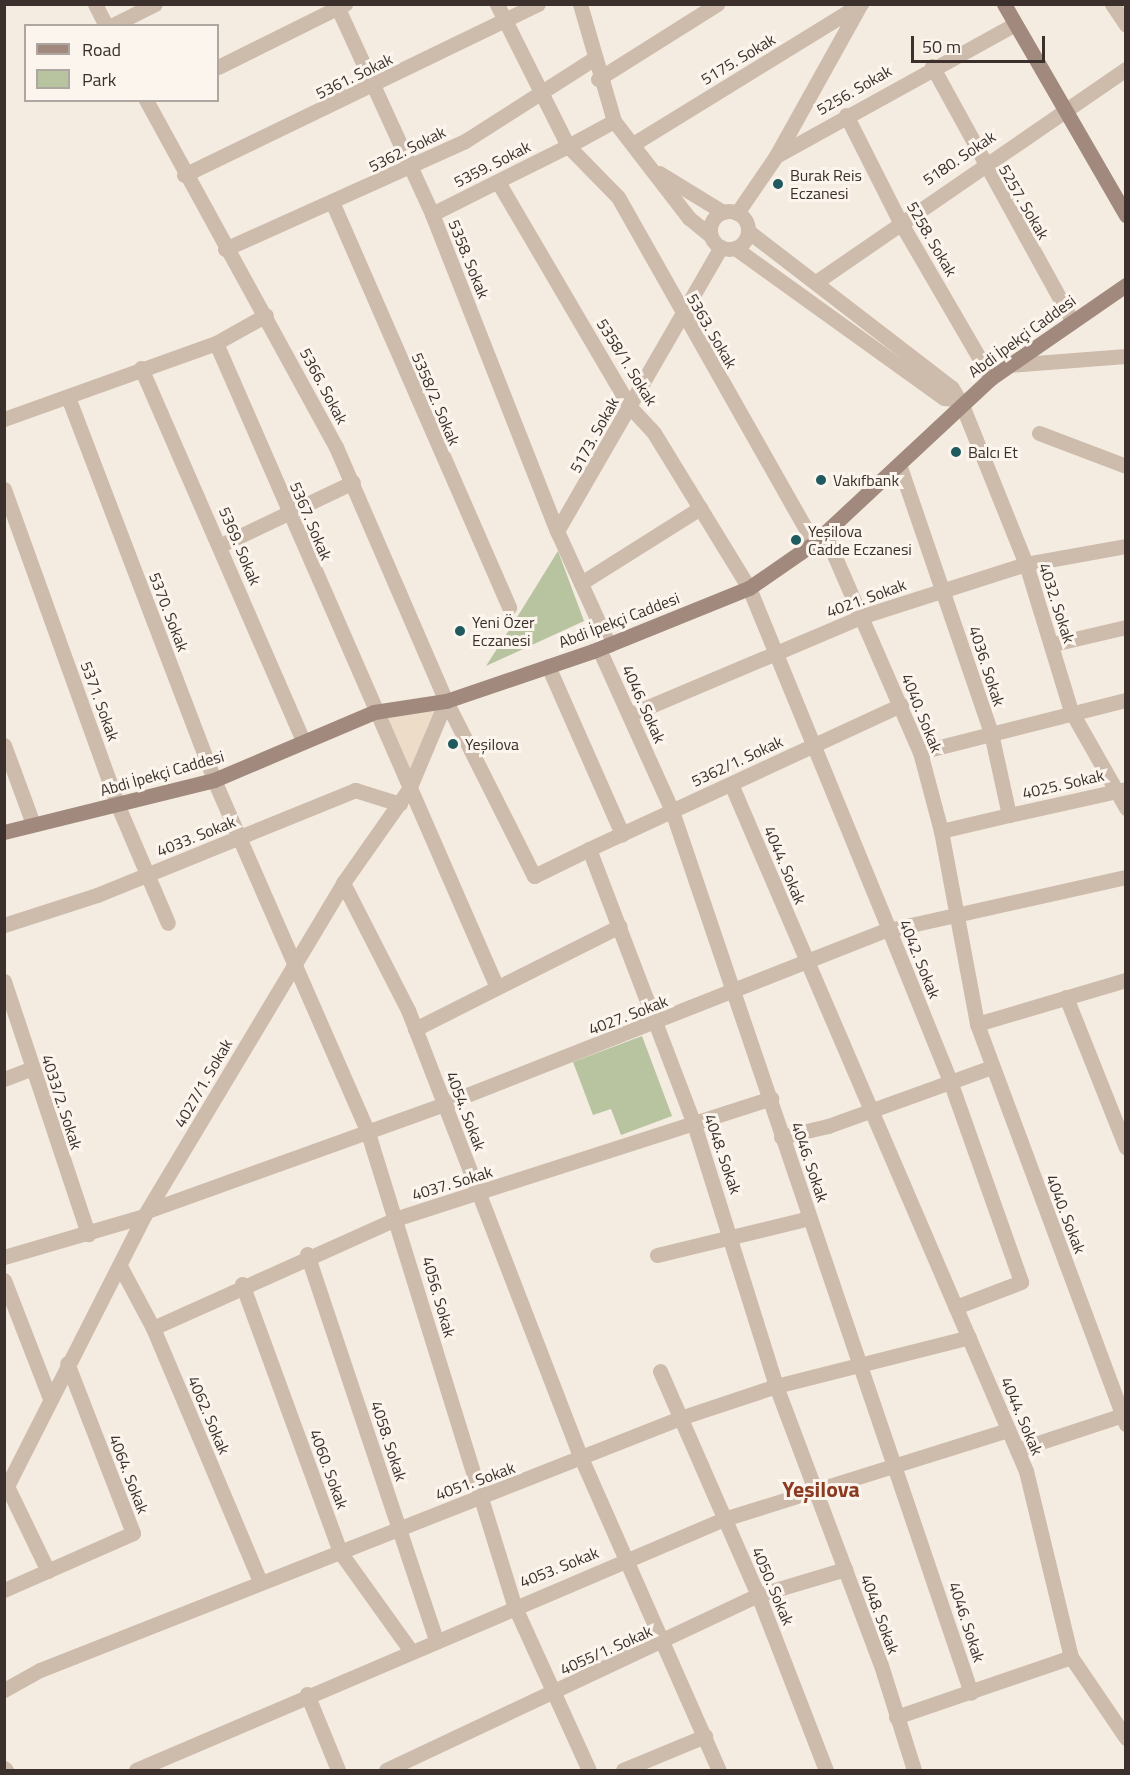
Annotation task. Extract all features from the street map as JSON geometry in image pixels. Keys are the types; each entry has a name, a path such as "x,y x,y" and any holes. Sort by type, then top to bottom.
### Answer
{"main road":[{"path":"1004,4 1125,215"},
{"name":"Abdi İpekçi Caddesi","path":"4,832 118,806 214,780 374,712 446,701 604,647 749,588 820,538 900,466 959,402 1125,285"}],"street":[{"path":"95,4 108,24"},
{"path":"113,24 155,4"},
{"name":"5363. Sokak","path":"497,4 503,21 568,146 618,197 683,319 820,538"},
{"name":"5361. Sokak","path":"184,175 375,87 538,4"},
{"path":"580,4 598,79 614,121 689,218 722,244 944,398 959,402"},
{"path":"598,79 717,4"},
{"path":"1112,4 1125,25"},
{"path":"722,244 712,222 730,212 776,156 860,5"},
{"name":"5175. Sokak","path":"633,144 860,5"},
{"path":"219,66 340,6"},
{"name":"5358. Sokak","path":"340,6 432,214 557,531"},
{"name":"5256. Sokak","path":"776,156 932,66 1015,24"},
{"name":"5362. Sokak","path":"225,249 333,204 465,141 538,90 593,59"},
{"name":"5257. Sokak","path":"932,66 982,164 1072,321"},
{"name":"5180. Sokak","path":"816,282 899,220 1125,69"},
{"name":"5366. Sokak","path":"148,102 225,249 266,315 353,482 446,701"},
{"name":"5258. Sokak","path":"846,115 899,220 991,378"},
{"path":"568,146 614,121"},
{"name":"5359. Sokak","path":"432,214 568,146"},
{"path":"654,170 730,212 748,231 722,244"},
{"name":"5358/1. Sokak","path":"498,182 630,407 654,433 749,588"},
{"name":"5358/2. Sokak","path":"333,204 509,607"},
{"name":"4032. Sokak","path":"748,231 952,388 1026,564 1053,644 1071,711 1120,790 1125,808"},
{"name":"5173. Sokak","path":"557,531 683,319 722,244"},
{"path":"4,419 216,343 266,315"},
{"name":"5367. Sokak","path":"216,343 287,513 496,985"},
{"path":"1009,365 1125,356"},
{"name":"5369. Sokak","path":"141,368 221,545 303,741"},
{"name":"5370. Sokak","path":"68,397 214,780 239,838"},
{"path":"1040,433 1125,466"},
{"name":"4036. Sokak","path":"900,466 991,733 1009,815"},
{"path":"221,545 353,482"},
{"name":"5371. Sokak","path":"4,489 118,806 168,922"},
{"path":"581,584 700,508"},
{"path":"557,531 581,584 604,647"},
{"name":"4040. Sokak","path":"820,538 863,616 920,752 941,831 977,1024 1124,1418"},
{"name":"4021. Sokak","path":"629,715 863,616 1026,564 1125,546"},
{"name":"4042. Sokak","path":"749,588 950,1081 1021,1282 956,1307"},
{"path":"1053,644 1125,627"},
{"name":"4046. Sokak","path":"604,647 629,715 672,811 731,993 771,1098 781,1137 863,1364 971,1693"},
{"path":"548,666 622,834"},
{"path":"920,752 1071,711 1125,700"},
{"path":"446,701 534,876 589,849"},
{"name":"4027/1. Sokak","path":"6,1486 49,1396 147,1213 343,883 409,789 446,701"},
{"name":"5362/1. Sokak","path":"589,849 901,705"},
{"path":"4,745 33,824"},
{"name":"4044. Sokak","path":"731,784 1017,1450 1071,1658 1125,1738"},
{"name":"4033. Sokak","path":"4,925 147,875 355,790 400,804"},
{"name":"4025. Sokak","path":"1009,815 1120,790"},
{"path":"941,831 1009,815"},
{"name":"4056. Sokak","path":"239,838 368,1133 398,1218 514,1605 589,1770"},
{"name":"4048. Sokak","path":"589,849 693,1121 733,1237 776,1386 844,1569 914,1770"},
{"name":"4027. Sokak","path":"4,1257 147,1213 368,1133 655,1024 807,961 889,930 1125,877"},
{"name":"4054. Sokak","path":"343,883 415,1029 582,1460 719,1770"},
{"path":"415,1029 496,985 620,926"},
{"path":"977,1024 1125,980"},
{"name":"4033/2. Sokak","path":"4,981 88,1233"},
{"path":"1066,997 1125,1148"},
{"path":"781,1137 872,1109 992,1067"},
{"path":"4,1079 32,1068"},
{"name":"4037. Sokak","path":"153,1328 307,1254 398,1218 638,1144 693,1121 771,1098"},
{"path":"657,1255 810,1218"},
{"name":"4058. Sokak","path":"307,1254 436,1639"},
{"name":"4062. Sokak","path":"120,1266 153,1328 260,1581"},
{"path":"4,1280 49,1396"},
{"name":"4060. Sokak","path":"242,1284 340,1552 411,1651"},
{"name":"4051. Sokak","path":"4,1690 40,1670 118,1643 260,1581 340,1552 399,1527 483,1499 680,1418 776,1386 969,1336"},
{"name":"4064. Sokak","path":"4,1590 133,1533 67,1363"},
{"name":"4050. Sokak","path":"660,1371 758,1595 826,1770"},
{"path":"1017,1450 1124,1418"},
{"name":"4053. Sokak","path":"136,1770 169,1764 307,1694 514,1605 724,1519 897,1468 1008,1430"},
{"path":"6,1486 48,1571"},
{"name":"4055/1. Sokak","path":"386,1770 663,1644 758,1595 844,1569"},
{"path":"896,1717 1071,1658"},
{"path":"307,1694 338,1770"},
{"path":"624,1770 705,1736"}],"green space":[{"path":"558,551 584,621 486,666 516,619"},
{"path":"642,1036 672,1116 621,1135 611,1109 593,1115 573,1062"}],"shaded area":[{"path":"435,709 408,775 382,716"}],"place":[{"name":"Burak Reis Eczanesi","path":"778,184"},
{"name":"Balcı Et","path":"956,452"},
{"name":"Vakıfbank","path":"821,480"},
{"name":"Yeşilova Cadde Eczanesi","path":"796,540"},
{"name":"Yeni Özer Eczanesi","path":"460,631"},
{"name":"Yeşilova","path":"453,744"}],"district":[{"name":"Yeşilova","path":"821,1490"}]}
